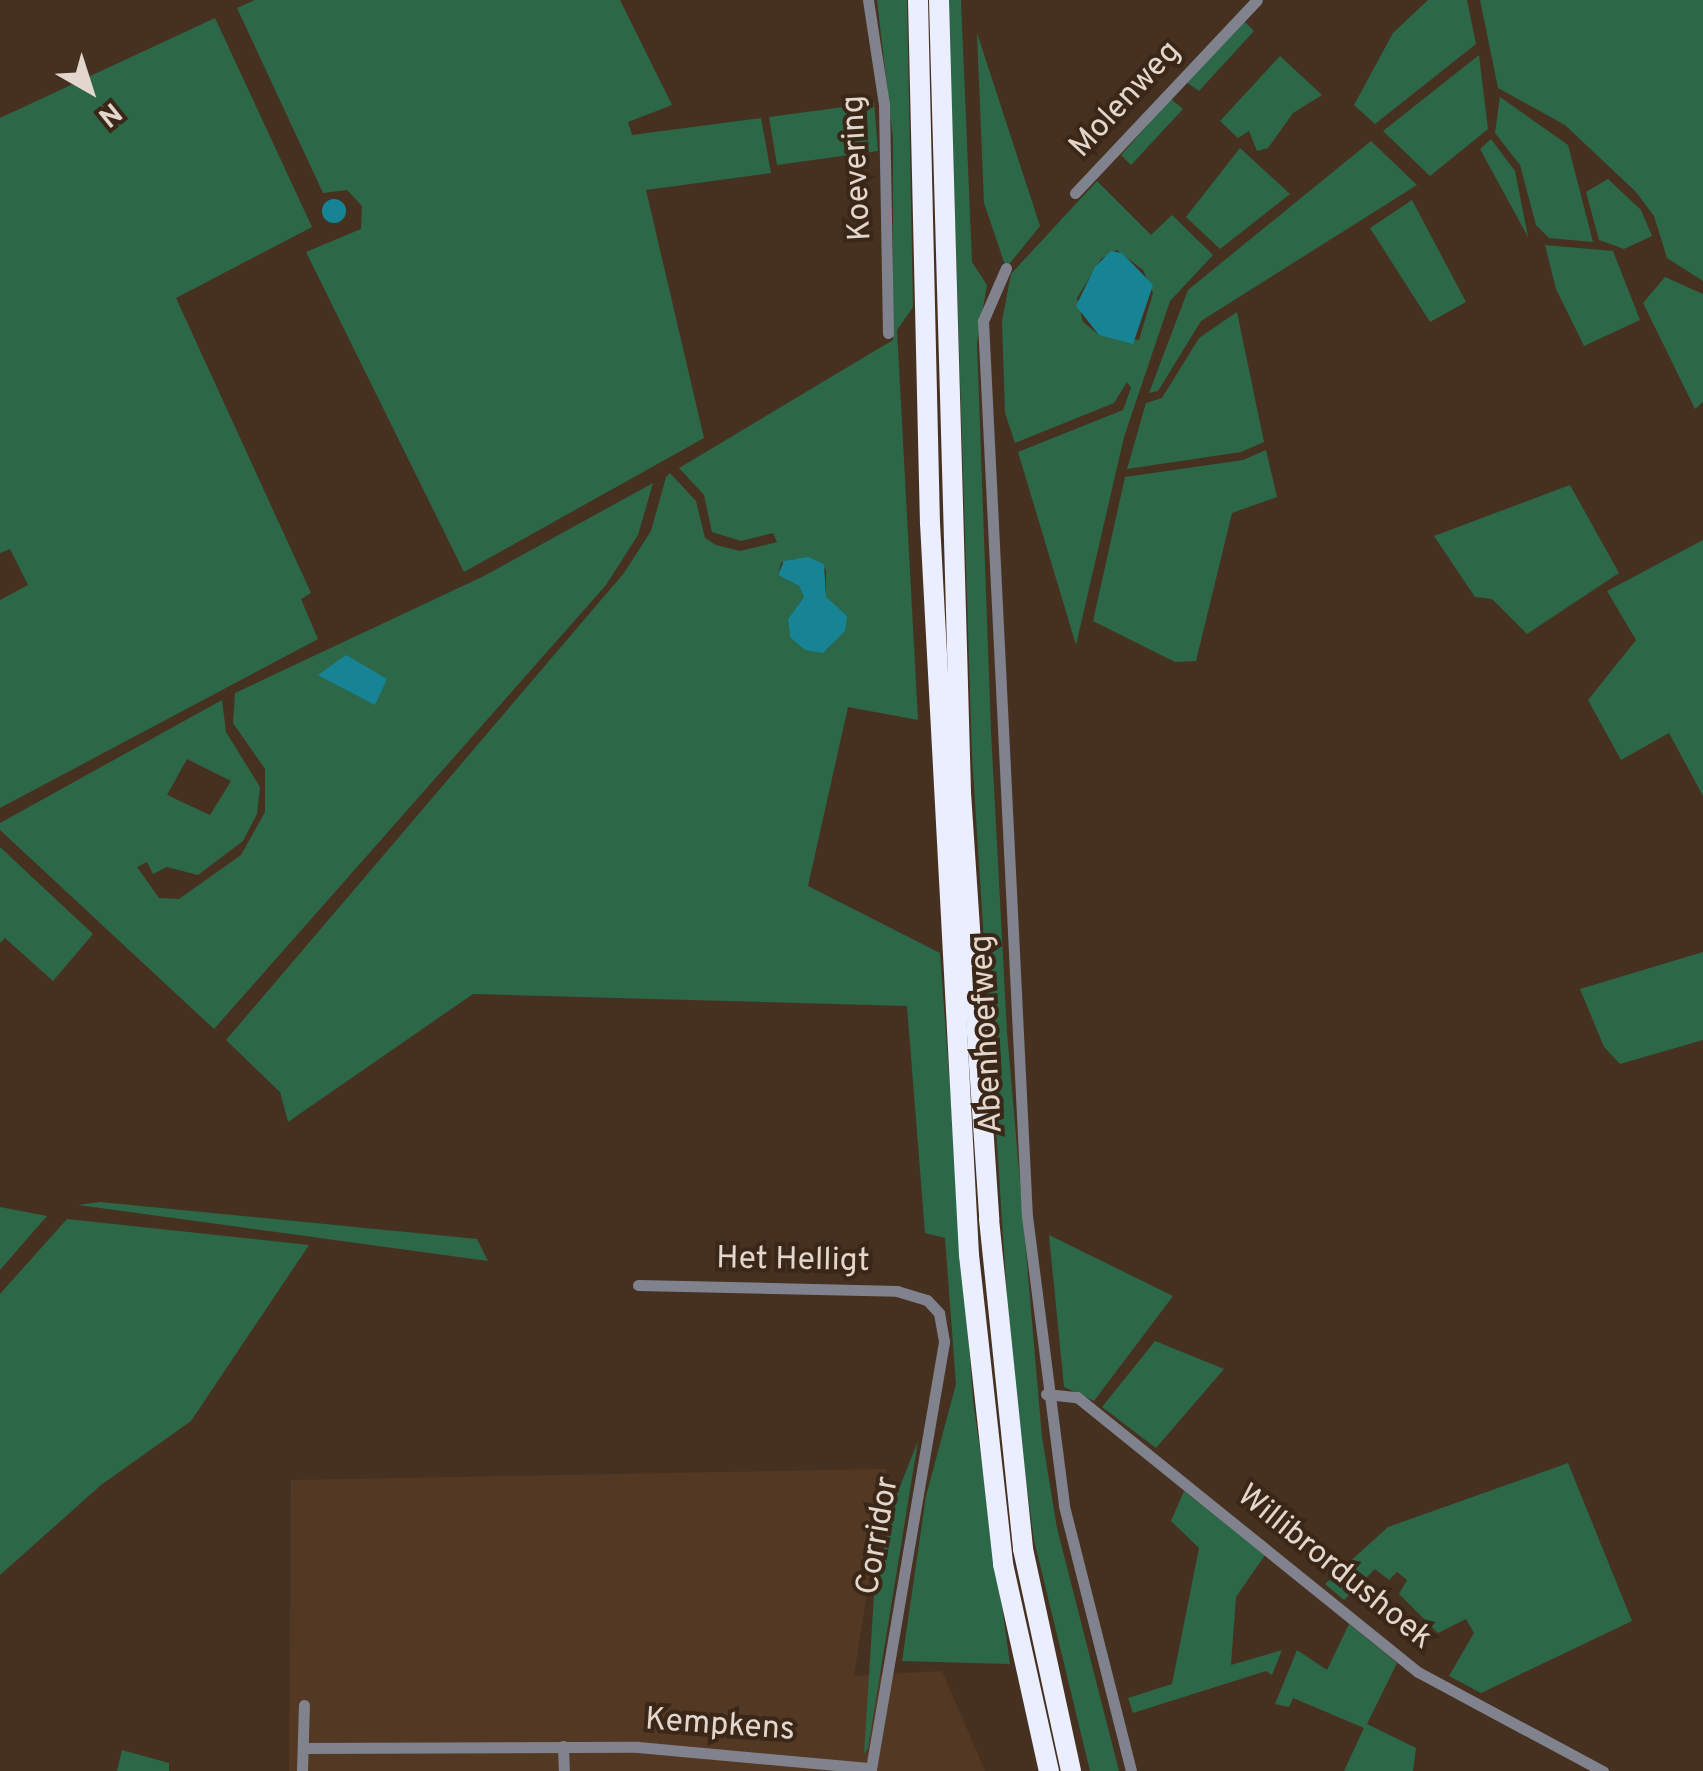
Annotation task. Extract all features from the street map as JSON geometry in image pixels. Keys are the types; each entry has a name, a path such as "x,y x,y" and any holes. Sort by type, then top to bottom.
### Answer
{"highway":[{"path":"918,0 931,542 970,1255 1003,1564 1050,1771"},
{"path":"939,0 961,793 989,1220 1023,1549 1071,1771"}],"street":[{"name":"Koevering","path":"868,0 884,104 888,333"},
{"name":"Molenweg","path":"1075,193 1257,0"},
{"name":"Abenhoefweg","path":"1006,268 994,286 982,320 990,565 1022,1144 1046,1394 1078,1574 1132,1771"},
{"name":"Het Helligt","path":"638,1285 897,1292 926,1300 940,1313"},
{"name":"Corridor","path":"871,1770 944,1342 940,1313"},
{"name":"Willibrordushoek","path":"1046,1394 1077,1396 1418,1672 1603,1771"},
{"path":"302,1771 304,1704"},
{"name":"Kempkens","path":"303,1748 564,1746 766,1755 871,1770"},
{"path":"564,1746 564,1771"}],"shaded area":[{"path":"886,1469 854,1676 942,1671 985,1771 289,1771 291,1480"}],"green space":[{"path":"255,0 620,0 672,105 628,122 632,135 761,118 771,173 646,190 704,438 464,572 306,252 361,229 362,206 347,190 323,193 237,8"},
{"path":"877,0 907,0 913,307 897,330 918,720 848,707 808,886 940,953 973,1400 1010,1664 902,1661 926,1496 956,1384 945,1238 925,1233 907,1006 473,994 288,1122 280,1092 226,1040 624,573 651,531 670,473 696,501 705,538 740,551 777,542 773,533 741,541 712,532 704,495 679,468 893,340 893,139","holes":["794,559 826,569 826,597 836,610 836,638 828,649 790,637 788,619 804,597 799,586 778,575 781,563"]},
{"path":"948,0 961,0 972,262 987,285 977,343 991,731 1007,1032 1042,1437 1057,1528 1119,1771 1090,1771 1034,1540 1012,1376 972,756"},
{"path":"1428,0 1467,0 1476,44 1375,124 1354,105 1393,33"},
{"path":"1480,0 1703,0 1703,281 1667,258 1654,216 1636,192 1565,125 1498,88"},
{"path":"215,18 312,227 176,298 311,593 301,599 318,639 0,808 0,600 28,585 10,549 0,553 0,118"},
{"path":"1243,20 1254,31 1199,91 1186,82"},
{"path":"977,33 1040,226 1006,268 984,203"},
{"path":"1479,55 1488,129 1430,176 1383,131"},
{"path":"1280,56 1322,95 1293,113 1268,148 1257,151 1249,131 1238,138 1220,121"},
{"path":"1500,97 1568,145 1593,242 1549,238 1536,225 1520,165 1495,133"},
{"path":"1171,99 1183,109 1131,165 1121,155"},
{"path":"874,103 878,151 777,165 769,117"},
{"path":"1491,139 1515,171 1528,237 1480,149"},
{"path":"1371,141 1417,185 1201,321 1158,391 1149,393 1188,290"},
{"path":"1240,148 1290,194 1220,249 1186,217"},
{"path":"1608,179 1641,210 1652,236 1624,249 1599,240 1586,192"},
{"path":"1097,181 1151,235 1172,215 1213,255 1170,301 1124,437 1076,645 1018,452 1123,410 1131,388 1127,382 1114,403 1015,443 1005,413 1002,321 1011,274","holes":["1117,250 1143,270 1153,293 1139,340 1099,335 1083,322 1077,298 1101,259"]},
{"path":"1412,200 1466,302 1430,322 1370,228"},
{"path":"1545,245 1613,251 1640,320 1584,346 1556,289"},
{"path":"1665,277 1703,294 1703,402 1695,409 1643,303"},
{"path":"1237,312 1264,442 1241,452 1127,469 1146,403 1162,398 1199,338"},
{"path":"1266,450 1277,497 1232,513 1196,661 1175,662 1093,621 1125,477 1243,460"},
{"path":"653,483 638,535 606,585 214,1029 0,830 0,823 222,700 226,732 260,787 257,814 243,841 198,875 167,867 153,874 147,862 137,867 159,898 179,899 241,855 265,812 265,769 233,723 235,693 484,576","holes":["187,759 231,781 210,815 167,795"]},
{"path":"1570,485 1619,573 1527,634 1492,599 1475,597 1434,536"},
{"path":"1703,540 1703,796 1669,733 1621,760 1588,700 1636,640 1607,591"},
{"path":"0,847 93,934 53,981 5,938 0,943"},
{"path":"1703,952 1703,1040 1620,1064 1604,1047 1580,989"},
{"path":"100,1202 477,1239 488,1261 78,1205"},
{"path":"0,1207 47,1216 0,1270"},
{"path":"67,1219 309,1245 191,1421 101,1485 0,1575 0,1294"},
{"path":"1049,1235 1173,1296 1094,1401 1064,1387"},
{"path":"1155,1341 1224,1369 1156,1448 1102,1407"},
{"path":"918,1441 864,1754 874,1595 895,1499"},
{"path":"1568,1463 1632,1621 1481,1693 1449,1676 1474,1633 1466,1619 1438,1633 1399,1594 1407,1580 1397,1572 1389,1580 1375,1569 1344,1600 1325,1584 1388,1527"},
{"path":"1184,1491 1265,1555 1236,1597 1231,1665 1282,1650 1272,1675 1266,1671 1133,1713 1128,1698 1172,1684 1199,1548 1171,1521"},
{"path":"1349,1624 1397,1663 1367,1724 1416,1748 1413,1771 1344,1771 1364,1728 1293,1698 1289,1707 1275,1704 1297,1650 1327,1670"},
{"path":"122,1750 169,1763 169,1771 117,1771"}],"water":[{"path":"334,199 343,202 343,220 334,223 325,220 322,211 325,202"},
{"path":"1111,251 1122,253 1153,285 1133,344 1099,335 1076,306 1095,267"},
{"path":"808,557 824,564 826,597 847,616 845,631 823,653 805,650 790,637 788,619 804,597 799,586 778,575 784,561"},
{"path":"346,655 387,679 375,705 318,675"}]}
